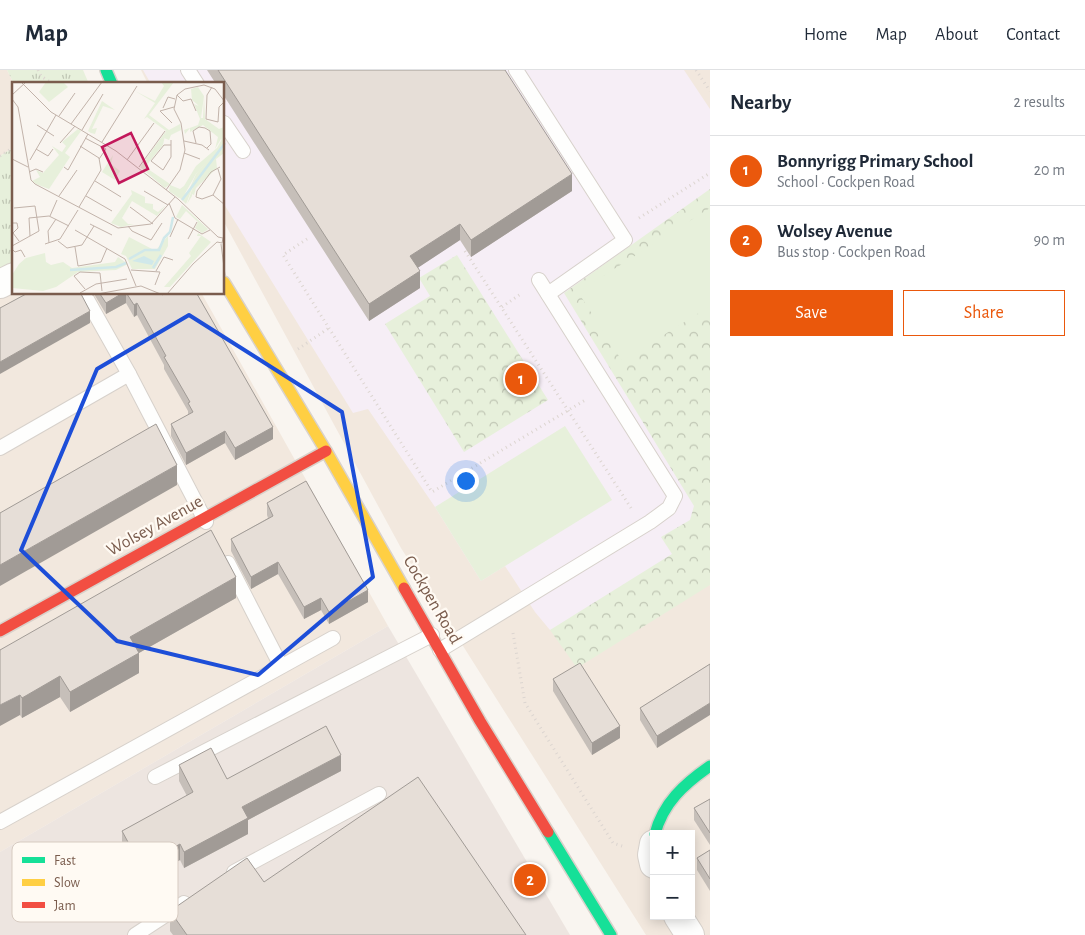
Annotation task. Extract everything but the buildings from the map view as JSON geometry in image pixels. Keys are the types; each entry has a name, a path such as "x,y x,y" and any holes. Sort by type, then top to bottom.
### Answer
{"main road":[{"path":"106,70 111,82"},
{"name":"Cockpen Road","path":"225,284 326,452 480,720 612,935"},
{"name":"Wolsey Avenue","path":"0,631 326,452"},
{"path":"660,830 668,803 684,783 710,766"}],"street":[{"path":"0,284 12,278"},
{"path":"681,920 690,935"}],"lane":[{"path":"188,70 196,82"},
{"path":"516,70 625,240 548,294"},
{"path":"225,124 243,151"},
{"path":"440,650 643,527 669,508 675,496 539,280"},
{"path":"85,295 129,374 214,536"},
{"path":"0,448 129,374"},
{"path":"223,554 282,666"},
{"path":"155,777 432,635"},
{"path":"0,822 333,638"},
{"path":"220,881 379,794"},
{"path":"178,907 196,895"},
{"path":"134,935 154,922"}],"path":[{"path":"38,70 41,76 50,82"},
{"path":"696,70 710,91"},
{"path":"0,156 12,148"},
{"path":"308,239 283,255 432,492 606,387"},
{"path":"465,252 643,527"},
{"path":"273,366 329,328"},
{"path":"509,608 525,703 613,843 650,848"}],"highlighted area":[{"path":"189,315 342,412 373,577 258,675 117,641 21,550 97,369"}],"shaded area":[{"path":"0,70 7,70 13,82 12,148 0,156"},
{"path":"141,70 710,70 710,935 646,935 401,548 225,224 225,82 147,82"},
{"path":"143,70 684,70 710,109 710,585 550,630 535,612 505,566 481,581 435,507 368,409 353,413 225,206 225,82 150,82"},
{"path":"12,265 12,295 203,295 388,626 17,842 12,842 12,845 0,852 0,271"},
{"path":"388,626 570,935 0,935 0,852 12,845 12,922 178,922 178,842 17,842"}],"green space":[{"path":"7,70 83,70 88,82 13,82"},
{"path":"12,148 12,264 0,271 0,156"},
{"path":"710,189 710,585 577,668 550,630 672,554 661,537 690,520 694,506 564,293"},
{"path":"710,208 710,306 622,361 578,292"},
{"path":"457,255 548,400 464,452 385,324 430,296 419,278"},
{"path":"565,426 612,500 481,581 435,507"}],"traffic: fast":[{"path":"106,70 111,82"},
{"path":"656,830 663,813 676,795 683,787 710,766"},
{"path":"548,832 611,935"}],"traffic: slow":[{"path":"225,284 326,451 404,588"}],"traffic: jam":[{"path":"0,631 326,451"},
{"path":"404,588 480,721 548,832"}],"place":[{"name":"Bonnyrigg Primary School","path":"521,379"},
{"name":"Wolsey Avenue","path":"530,880"}]}
